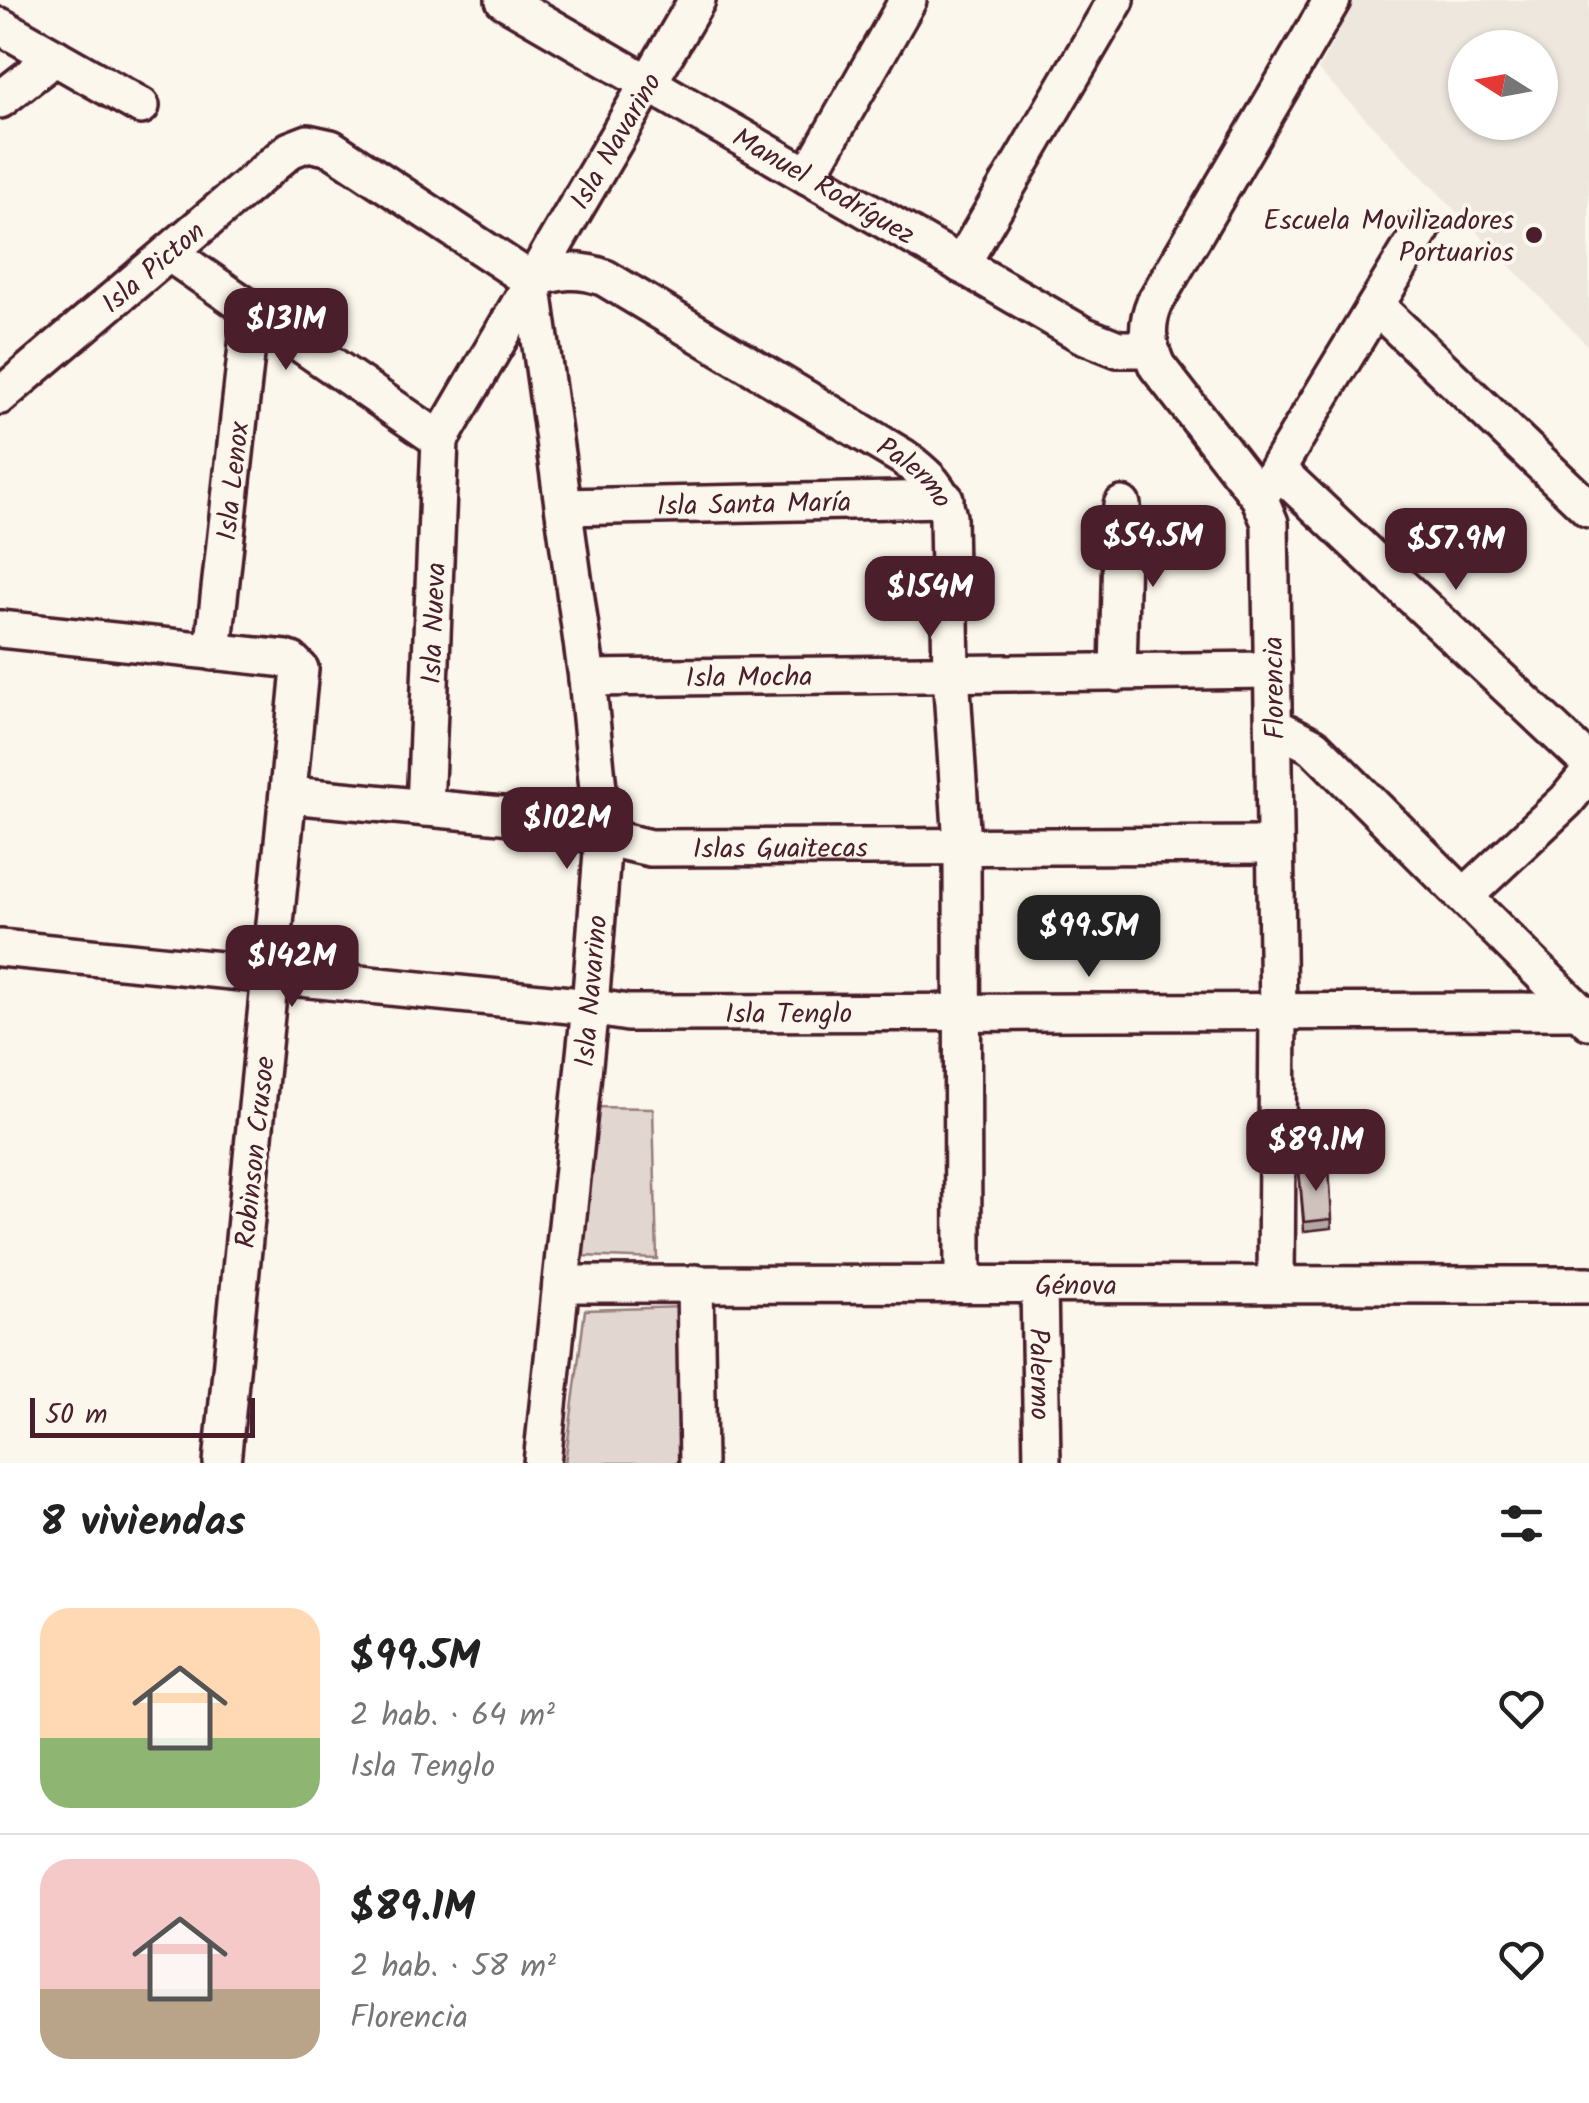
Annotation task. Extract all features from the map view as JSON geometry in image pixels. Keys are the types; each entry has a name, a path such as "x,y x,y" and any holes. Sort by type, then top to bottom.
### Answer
{"street":[{"name":"Manuel Rodríguez","path":"504,0 1102,344 1118,349 1150,349"},
{"name":"Isla Navarino","path":"440,440 698,0"},
{"path":"808,176 908,0"},
{"path":"962,265 1116,0"},
{"path":"1150,349 1149,316 1154,302 1332,0"},
{"path":"0,26 142,106"},
{"path":"0,100 55,57"},
{"name":"Isla Picton","path":"0,396 290,150 308,144 330,148 532,281"},
{"path":"1422,228 1268,484 1589,763"},
{"path":"168,253 440,440"},
{"name":"Palermo","path":"532,281 561,271 592,272 605,278 903,456 936,484 944,499 948,517 951,673 962,845 962,1284"},
{"name":"Isla Navarino","path":"532,281 587,678 602,839 590,1007 542,1463"},
{"path":"1376,306 1589,510"},
{"name":"Isla Lenox","path":"213,652 250,310"},
{"name":"Florencia","path":"1150,349 1158,366 1268,484 1278,1010 1276,1284"},
{"name":"Isla Nueva","path":"425,808 440,440"},
{"name":"Isla Santa María","path":"564,507 944,499"},
{"path":"1118,673 1122,505"},
{"path":"0,629 213,652"},
{"name":"Robinson Crusoe","path":"213,652 286,660 297,664 302,675 222,1463"},
{"name":"Isla Mocha","path":"587,678 1273,670"},
{"path":"1274,726 1313,746 1584,1016"},
{"path":"1466,895 1577,809 1589,773"},
{"name":"Islas Guaitecas","path":"290,795 526,819 650,848 1276,844"},
{"name":"Isla Tenglo","path":"0,948 628,1014 1278,1010 1584,1016"},
{"name":"Génova","path":"561,1284 1589,1285"},
{"path":"695,1284 698,1463"},
{"name":"Palermo","path":"1039,1284 1042,1463"}],"shaded area":[{"name":"Escuela Movilizadores Portuarios","path":"1355,0 1589,0 1589,347 1318,70"},
{"path":"591,1107 653,1108 657,1259 582,1256"},
{"path":"683,1307 680,1463 565,1463 585,1310"}],"building":[{"path":"1329,1168 1332,1219 1304,1222 1299,1169"}],"place":[{"name":"Escuela Movilizadores Portuarios","path":"1534,235"}]}
